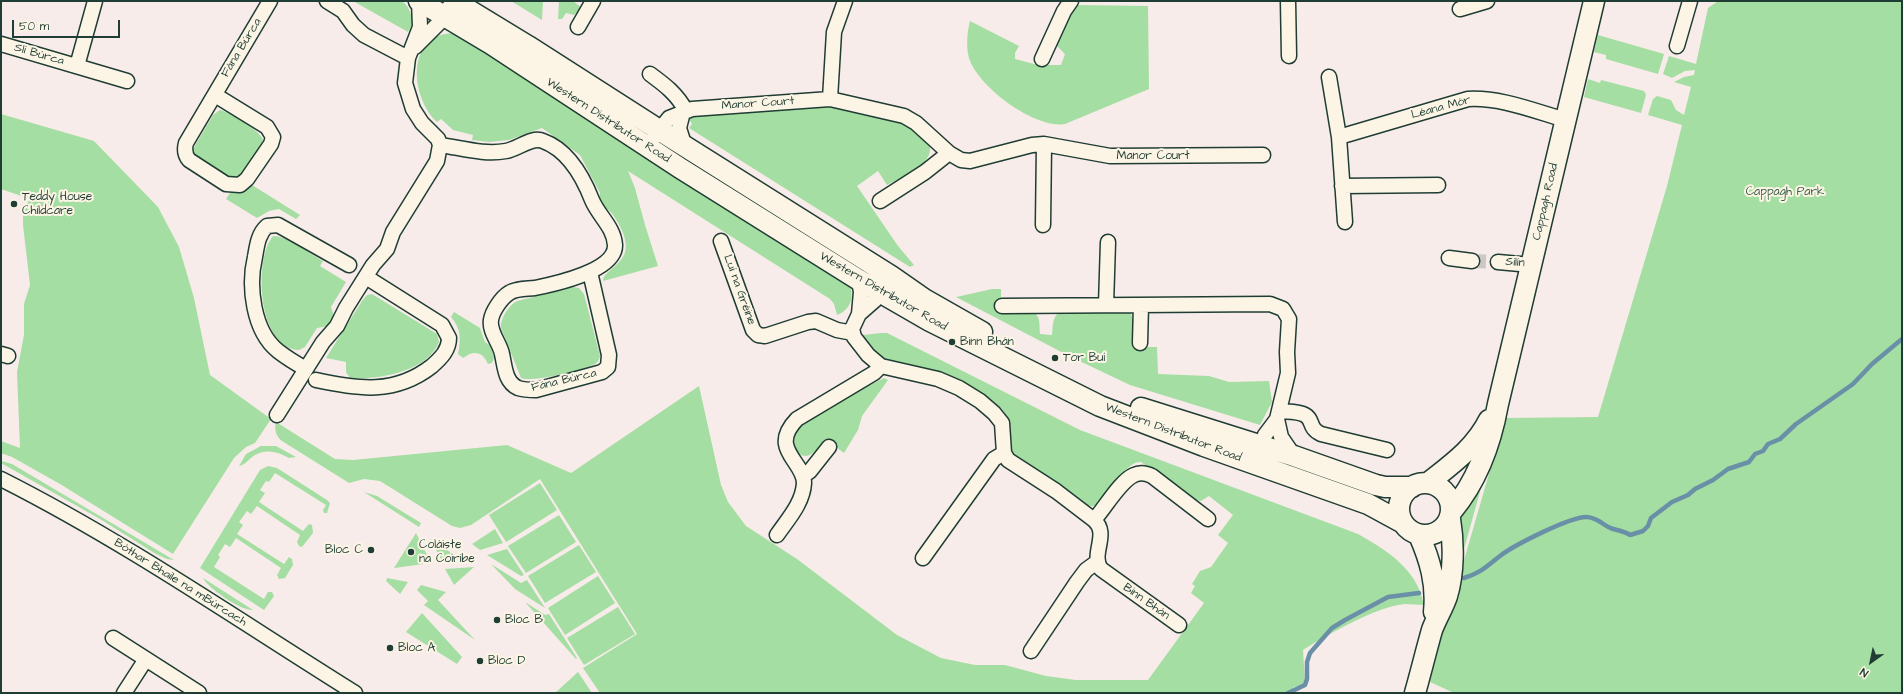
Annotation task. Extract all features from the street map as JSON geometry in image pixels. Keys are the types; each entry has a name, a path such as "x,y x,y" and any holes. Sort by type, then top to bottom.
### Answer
{"street":[{"name":"Slí Búrca","path":"77,66 95,1"},
{"name":"Fána Búrca","path":"214,95 267,127 272,134 272,141 269,147 247,179 240,185 226,184 189,160 185,153 186,143 214,95 270,1"},
{"path":"327,1 343,11 353,25 364,35 409,55"},
{"path":"277,415 323,342 337,326 346,308 373,265 387,249 393,232 437,161 440,145 438,139 422,123 413,109 405,83 409,55 420,27 419,1"},
{"name":"Western Distributor Road","path":"419,1 450,6 528,46 658,130 891,276 924,299 959,320 1051,369 1132,405 1261,445 1376,485 1385,487 1420,485"},
{"path":"578,27 593,1"},
{"path":"830,99 834,32 845,1"},
{"path":"1042,59 1064,11 1071,1"},
{"path":"1288,1 1289,56"},
{"path":"1460,9 1487,1"},
{"name":"Cappagh Road","path":"1451,515 1476,476 1493,431 1498,404 1594,1"},
{"path":"1678,46 1690,1"},
{"path":"409,55 439,23 450,6"},
{"name":"Western Distributor Road","path":"450,6 647,147 880,293 930,321 1100,406 1255,464 1368,504 1411,529"},
{"name":"Slí Búrca","path":"1,44 127,81"},
{"path":"650,74 675,94 684,111 680,128 685,147"},
{"path":"1329,77 1339,137 1345,222"},
{"name":"Léana Mór","path":"1339,137 1468,99 1480,98 1502,102 1566,120"},
{"name":"Manor Court","path":"647,147 658,130 669,118 684,111 767,102 830,99 904,116 916,123 949,153 961,160 970,161 1032,145 1044,144 1110,156 1263,155"},
{"name":"Fána Búrca","path":"440,145 495,152 511,150 538,140 546,142 566,156 577,171 596,209 605,220 614,239 615,250 612,257 602,266 590,272 543,286 512,291 508,293 499,305 491,318 492,331 501,349 506,375 514,386 526,390 536,390 602,372 608,367 610,355 590,272"},
{"path":"1043,225 1044,144"},
{"path":"880,201 925,172 949,153"},
{"path":"1342,186 1438,185"},
{"path":"306,369 274,348 264,332 258,318 252,297 251,277 261,235 268,226 278,225 349,265"},
{"name":"Luí na Gréine","path":"722,241 753,330 758,335 765,336 808,322 816,321 837,330 853,333"},
{"path":"1106,305 1108,242"},
{"path":"1449,258 1472,261"},
{"name":"Silín","path":"1498,262 1531,265"},
{"path":"859,314 875,300 891,276"},
{"path":"316,380 362,388 388,387 420,374 435,363 446,349 449,338 442,325 366,277"},
{"path":"859,280 861,292 859,314 854,324 853,333 868,355 881,366 938,379 959,388 980,401 994,412 1002,423 1004,453 1012,464 1056,491 1094,520 1098,525 1101,533 1097,562 1086,570 1077,582 1031,651"},
{"path":"1002,306 1270,304 1283,309 1289,319 1287,352 1288,372 1278,415 1265,435 1255,464"},
{"path":"1140,343 1141,305"},
{"path":"777,535 801,498 804,486 803,476 792,459 787,446 786,438 790,426 797,419 874,374 881,366"},
{"name":"Cappagh Road","path":"1420,485 1458,460 1472,446 1483,432 1498,404"},
{"path":"1278,415 1304,414 1308,418 1314,431 1387,450"},
{"path":"1278,415 1281,437 1294,456"},
{"path":"803,476 810,471 829,447"},
{"path":"923,558 994,460 1004,453"},
{"path":"1094,520 1129,478 1142,473 1152,476 1208,519"},
{"name":"Bóthar Bhaile na mBúrcach","path":"1,479 43,500 138,555 354,693"},
{"path":"1415,693 1432,630 1435,604 1433,572 1411,529 1400,515 1400,503 1406,492 1420,485 1436,485 1445,492 1451,503 1451,574 1447,596 1432,630"},
{"path":"1411,529 1425,536 1437,533 1447,525 1451,515"},
{"name":"Binn Bhán","path":"1097,562 1104,572 1180,625"},
{"path":"113,638 199,693"},
{"path":"124,693 146,659"}],"green space":[{"path":"353,1 400,1 406,5 411,15 411,27 408,32"},
{"path":"511,1 543,1 542,20"},
{"path":"559,1 573,1 582,8 574,15 566,13 562,19 558,19"},
{"name":"Cappagh Park","path":"1718,1 1902,1 1902,693 1454,693 1430,682 1448,612 1453,609 1456,600 1454,595 1505,418 1598,417 1667,186 1682,125 1648,115 1653,99 1657,96 1671,100 1676,110 1684,115 1691,87 1674,82 1684,77 1694,75 1695,70 1685,71 1672,78 1663,74 1669,56 1696,64 1708,8"},
{"path":"1077,5 1148,6 1149,89 1065,124 1053,124 1039,120 1009,104 995,93 984,81 974,69 969,58 967,44 969,25 970,21 1019,46 1015,53 1015,59 1038,65 1061,65 1065,54 1055,44 1074,7"},
{"path":"455,33 849,283 852,298 849,306 842,313 837,315 834,304 830,299 628,171 635,188 658,266 603,281 607,273 621,260 624,255 626,248 625,240 617,221 611,212 600,201 600,193 580,155 542,128 509,140 489,142 472,140 473,135 453,130 441,119 437,122 428,111 421,98 418,83 417,68 420,55 427,43 439,36"},
{"path":"1598,35 1664,54 1658,74 1606,59 1606,55 1594,52"},
{"path":"1588,79 1600,83 1601,80 1644,91 1646,95 1641,113 1584,97"},
{"path":"827,103 903,121 930,143 930,151 923,164 909,174 887,185 878,171 857,186 898,246 914,265 910,267 689,128 692,124 689,119 691,115"},
{"path":"220,110 231,114 244,122 256,131 263,140 261,146 242,176 237,178 218,172 195,156 193,149 213,115"},
{"path":"1,114 94,141 158,207 179,247 194,298 210,375 271,419 255,443 246,447 234,458 173,554 60,484 12,457 1,453 1,441 20,448 17,372 24,335 24,304 30,285 23,225 23,209 30,199 1,189"},
{"path":"252,185 300,215 296,219 279,209 269,211 257,218 226,199 230,193 242,192"},
{"path":"273,236 291,242 323,261 320,266 346,282 331,307 334,316 328,326 317,328 305,347 299,350 285,346 275,335 267,320 263,302 263,264 267,248"},
{"path":"573,287 579,288 584,294 600,356 598,361 590,367 558,375 535,379 521,378 501,328 502,321 506,313 517,301"},
{"path":"992,289 1001,289 1001,310 1034,312 1039,319 1040,334 1052,335 1054,319 1060,312 1130,312 1133,319 1134,347 1157,347 1158,374 1209,376 1229,382 1269,381 1272,402 1260,425 1130,385 1071,357 956,297"},
{"path":"372,294 437,334 439,342 433,352 424,361 413,367 387,375 350,378 346,372 346,362 326,358 362,301 367,295"},
{"path":"454,312 480,328 485,342 491,346 494,358 492,363 488,364 481,354 474,353 463,358 458,354 460,344 459,334 457,325 451,317"},
{"path":"887,333 1080,430 1358,534 1380,547 1400,562 1415,581 1424,605 1405,604 1367,615 1338,629 1303,650 1305,683 1303,686 1294,687 1289,693 600,693 583,668 637,634 540,479 471,525 460,528 452,526 380,481 364,479 349,483 282,441 278,437 275,430 276,422 335,459 353,460 507,445 571,473 699,386 721,485 728,502 746,526 797,559 897,635 941,658 975,665 1005,665 1046,676 1076,680 1148,680 1204,603 1191,593 1195,586 1192,584 1200,571 1211,567 1228,543 1218,535 1233,515 1209,496 1201,501 1193,499 1141,462 1135,463 1124,472 1100,503 1096,506 1087,506 1015,458 1012,453 1009,422 1006,415 996,403 988,397 968,385 938,372 884,361 874,353 861,337 863,335"},
{"path":"884,378 888,380 862,416 858,430 844,453 825,439 814,452 807,456 803,456 795,451 793,448 793,435 802,423 823,410"},
{"path":"261,446 276,446 296,457 289,458 275,452 261,452 252,457 245,464 239,466 246,454"},
{"path":"1,461 12,464 174,560 167,559 156,554 100,519 1,463"},
{"path":"268,466 277,468 330,503 327,513 324,513 323,510 326,505 275,473 269,482 266,481 260,490 265,493 259,502 303,531 309,524 312,525 313,533 302,547 299,546 297,542 300,535 257,506 251,514 247,511 239,522 243,525 237,534 284,564 289,557 292,559 293,565 285,578 279,579 277,575 281,568 236,538 230,547 225,544 218,555 220,557 214,567 264,599 268,592 272,592 274,596 264,610 200,568 260,470"},
{"path":"1483,481 1459,567 1460,522 1464,511"},
{"path":"540,483 557,510 506,542 489,515"},
{"path":"364,492 377,496 421,523 419,527"},
{"path":"559,515 576,542 526,573 508,546"},
{"path":"495,529 503,543 480,550 472,544"},
{"path":"416,533 431,563 394,568"},
{"path":"430,539 461,559 442,561"},
{"path":"579,545 596,572 545,603 528,576"},
{"path":"507,549 524,575 521,576 487,555"},
{"path":"491,564 521,583 527,580 545,608 515,589"},
{"path":"474,567 454,585 445,569"},
{"path":"598,576 615,603 565,635 548,608"},
{"path":"203,578 253,610 241,607 225,598 211,587"},
{"path":"387,578 408,582 400,594 386,581"},
{"path":"421,585 446,592 438,600 475,640 424,605 428,601 417,590"},
{"path":"525,602 545,615 549,614 577,658 576,659"},
{"path":"618,607 635,634 584,665 567,638"},
{"path":"422,613 462,657 457,664 406,632"},
{"path":"578,672 592,693 555,693"}],"waterway":[{"path":"1464,578 1479,571 1507,551 1529,539 1555,526 1578,518 1594,518 1609,528 1630,535 1643,531 1648,526 1651,518 1672,502 1688,495 1695,489 1713,480 1728,469 1749,462 1755,454 1763,451 1768,444 1780,439 1796,424 1853,384 1872,364 1902,339"},
{"path":"1288,693 1305,685 1307,679 1307,662 1310,653 1332,628 1388,597 1419,593"}],"tunnel":[{"path":"1472,261 1498,262"}],"place":[{"name":"Teddy House Childcare","path":"14,204"},
{"name":"Binn Bhán","path":"952,342"},
{"name":"Tor Buí","path":"1055,358"},
{"name":"Bloc C","path":"371,550"},
{"name":"Coláiste na Coiribe","path":"411,552"},
{"name":"Bloc B","path":"497,620"},
{"name":"Bloc A","path":"390,648"},
{"name":"Bloc D","path":"480,661"}]}
